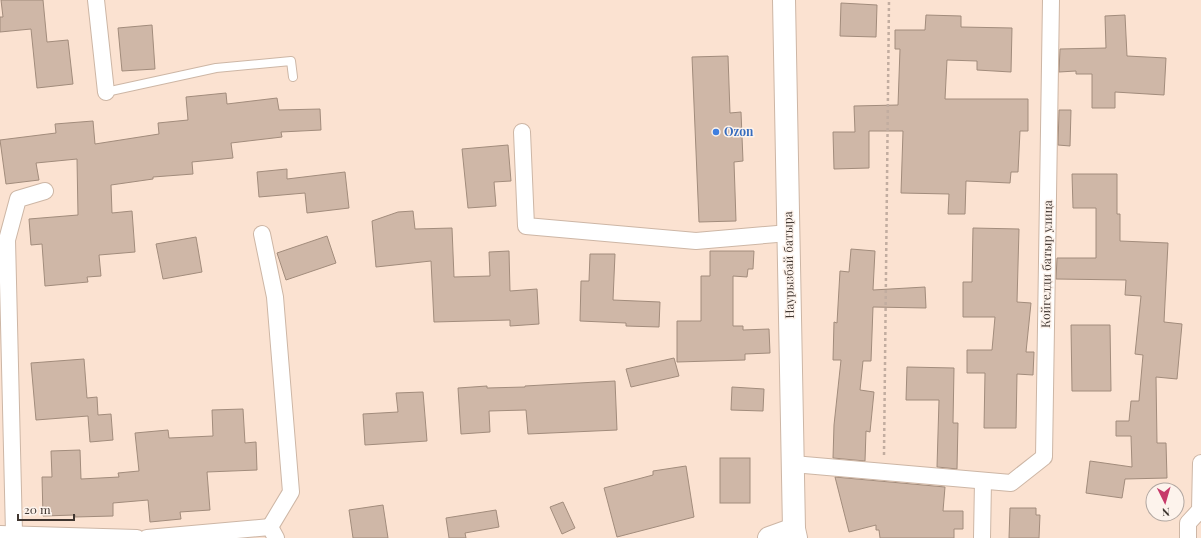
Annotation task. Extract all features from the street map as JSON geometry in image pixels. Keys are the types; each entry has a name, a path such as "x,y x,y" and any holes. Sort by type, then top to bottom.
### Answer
{"main road":[{"name":"Наурызбай батыра","path":"784,0 795,534"},
{"path":"769,538 795,534"}],"street":[{"path":"96,0 106,92"},
{"name":"Койгелди батыр улица","path":"983,480 1011,483 1044,457 1051,0"},
{"path":"522,132 526,226 696,241 789,233"},
{"path":"46,191 18,199 7,240 7,534 138,538"},
{"path":"147,538 273,532 291,492 275,297 262,234"},
{"path":"1188,538 1188,523 1200,510 1201,463"},
{"path":"793,464 983,480 982,538"}],"lane":[{"path":"106,92 216,68 291,61 293,77"}],"path":[{"path":"883,472 889,0"}],"building":[{"path":"1,0 43,0 47,42 68,40 73,84 37,88 31,29 0,32 0,17 3,17"},
{"path":"841,3 877,5 876,37 840,36"},
{"path":"926,15 961,16 961,27 1012,28 1011,72 977,70 977,61 947,60 945,99 1028,99 1028,131 1020,131 1018,172 1011,172 1010,183 966,181 965,214 948,214 949,194 901,193 903,131 869,131 869,168 834,169 833,132 855,132 854,106 898,105 900,49 895,49 895,30 925,30"},
{"path":"1125,15 1127,56 1166,58 1164,95 1115,92 1115,108 1092,108 1092,74 1076,74 1076,71 1059,72 1060,49 1106,48 1105,16"},
{"path":"152,25 155,69 122,71 118,28"},
{"path":"728,56 730,113 741,112 743,161 734,162 736,221 699,222 692,57"},
{"path":"226,93 227,104 277,98 279,110 320,109 321,130 281,132 282,137 231,143 233,158 192,162 193,174 153,177 153,179 111,185 112,213 132,211 135,252 99,255 101,276 87,277 88,282 45,286 42,244 31,245 29,219 78,215 77,159 36,163 39,180 6,184 0,140 56,133 55,124 93,121 95,144 159,134 158,123 188,120 186,97"},
{"path":"1059,110 1071,110 1070,146 1058,145"},
{"path":"508,145 511,181 494,182 496,206 468,208 462,149"},
{"path":"287,169 287,179 345,172 349,208 307,213 305,193 259,197 257,172"},
{"path":"1072,174 1117,174 1117,214 1120,214 1120,241 1168,243 1164,322 1182,324 1177,379 1156,377 1157,443 1166,443 1167,478 1125,479 1122,498 1086,493 1090,461 1132,467 1131,436 1116,436 1116,421 1129,421 1131,401 1139,401 1143,355 1135,354 1141,296 1125,295 1126,280 1056,279 1057,258 1096,258 1096,208 1073,208"},
{"path":"413,211 415,229 452,228 454,277 490,276 489,252 509,251 510,291 537,289 539,324 510,326 510,320 434,322 431,261 376,267 372,221 398,212"},
{"path":"973,228 1019,229 1017,302 1031,303 1026,352 1034,352 1033,375 1017,374 1016,428 984,428 985,373 967,373 967,350 992,350 995,317 963,317 963,282 972,282"},
{"path":"327,236 336,263 286,280 277,253"},
{"path":"196,237 202,272 163,279 156,244"},
{"path":"851,249 875,251 873,290 925,287 926,308 873,307 871,361 863,361 860,390 874,392 870,432 866,431 865,461 833,458 834,425 841,360 833,360 834,322 837,323 840,271 849,272"},
{"path":"710,251 754,251 753,269 748,269 747,277 733,276 733,326 743,326 743,330 769,329 770,353 745,354 745,360 677,362 677,321 701,321 701,276 710,276"},
{"path":"590,254 615,254 613,300 660,302 659,327 626,326 626,323 580,321 581,281 589,281"},
{"path":"1071,325 1110,325 1111,391 1072,391"},
{"path":"674,358 679,376 631,387 626,369"},
{"path":"84,359 87,398 97,397 98,415 111,414 113,440 90,442 88,416 36,420 31,363"},
{"path":"907,367 954,368 953,423 958,423 957,469 937,467 939,400 906,400"},
{"path":"615,381 617,430 528,434 526,410 489,411 490,432 461,434 458,388 487,386 487,388 525,387"},
{"path":"732,387 764,389 763,411 731,410"},
{"path":"423,392 427,441 365,445 363,414 398,412 396,393"},
{"path":"243,409 245,443 256,442 257,470 207,472 210,510 180,512 181,519 150,522 148,500 113,503 113,516 43,516 42,477 52,477 51,451 80,450 81,479 119,477 118,473 139,471 135,433 168,430 169,438 213,436 212,410"},
{"path":"720,458 750,458 750,503 720,503"},
{"path":"686,466 694,517 617,537 604,488 653,475 653,471"},
{"path":"835,477 945,487 943,511 963,511 963,529 954,529 954,538 880,538 879,530 876,530 876,525 849,532"},
{"path":"563,502 575,528 562,534 550,507"},
{"path":"383,505 388,538 353,538 349,510"},
{"path":"1010,508 1036,508 1036,515 1040,515 1039,538 1009,538"},
{"path":"496,510 499,527 465,533 466,538 449,538 446,518"}],"place":[{"name":"Ozon","path":"716,132"}]}
